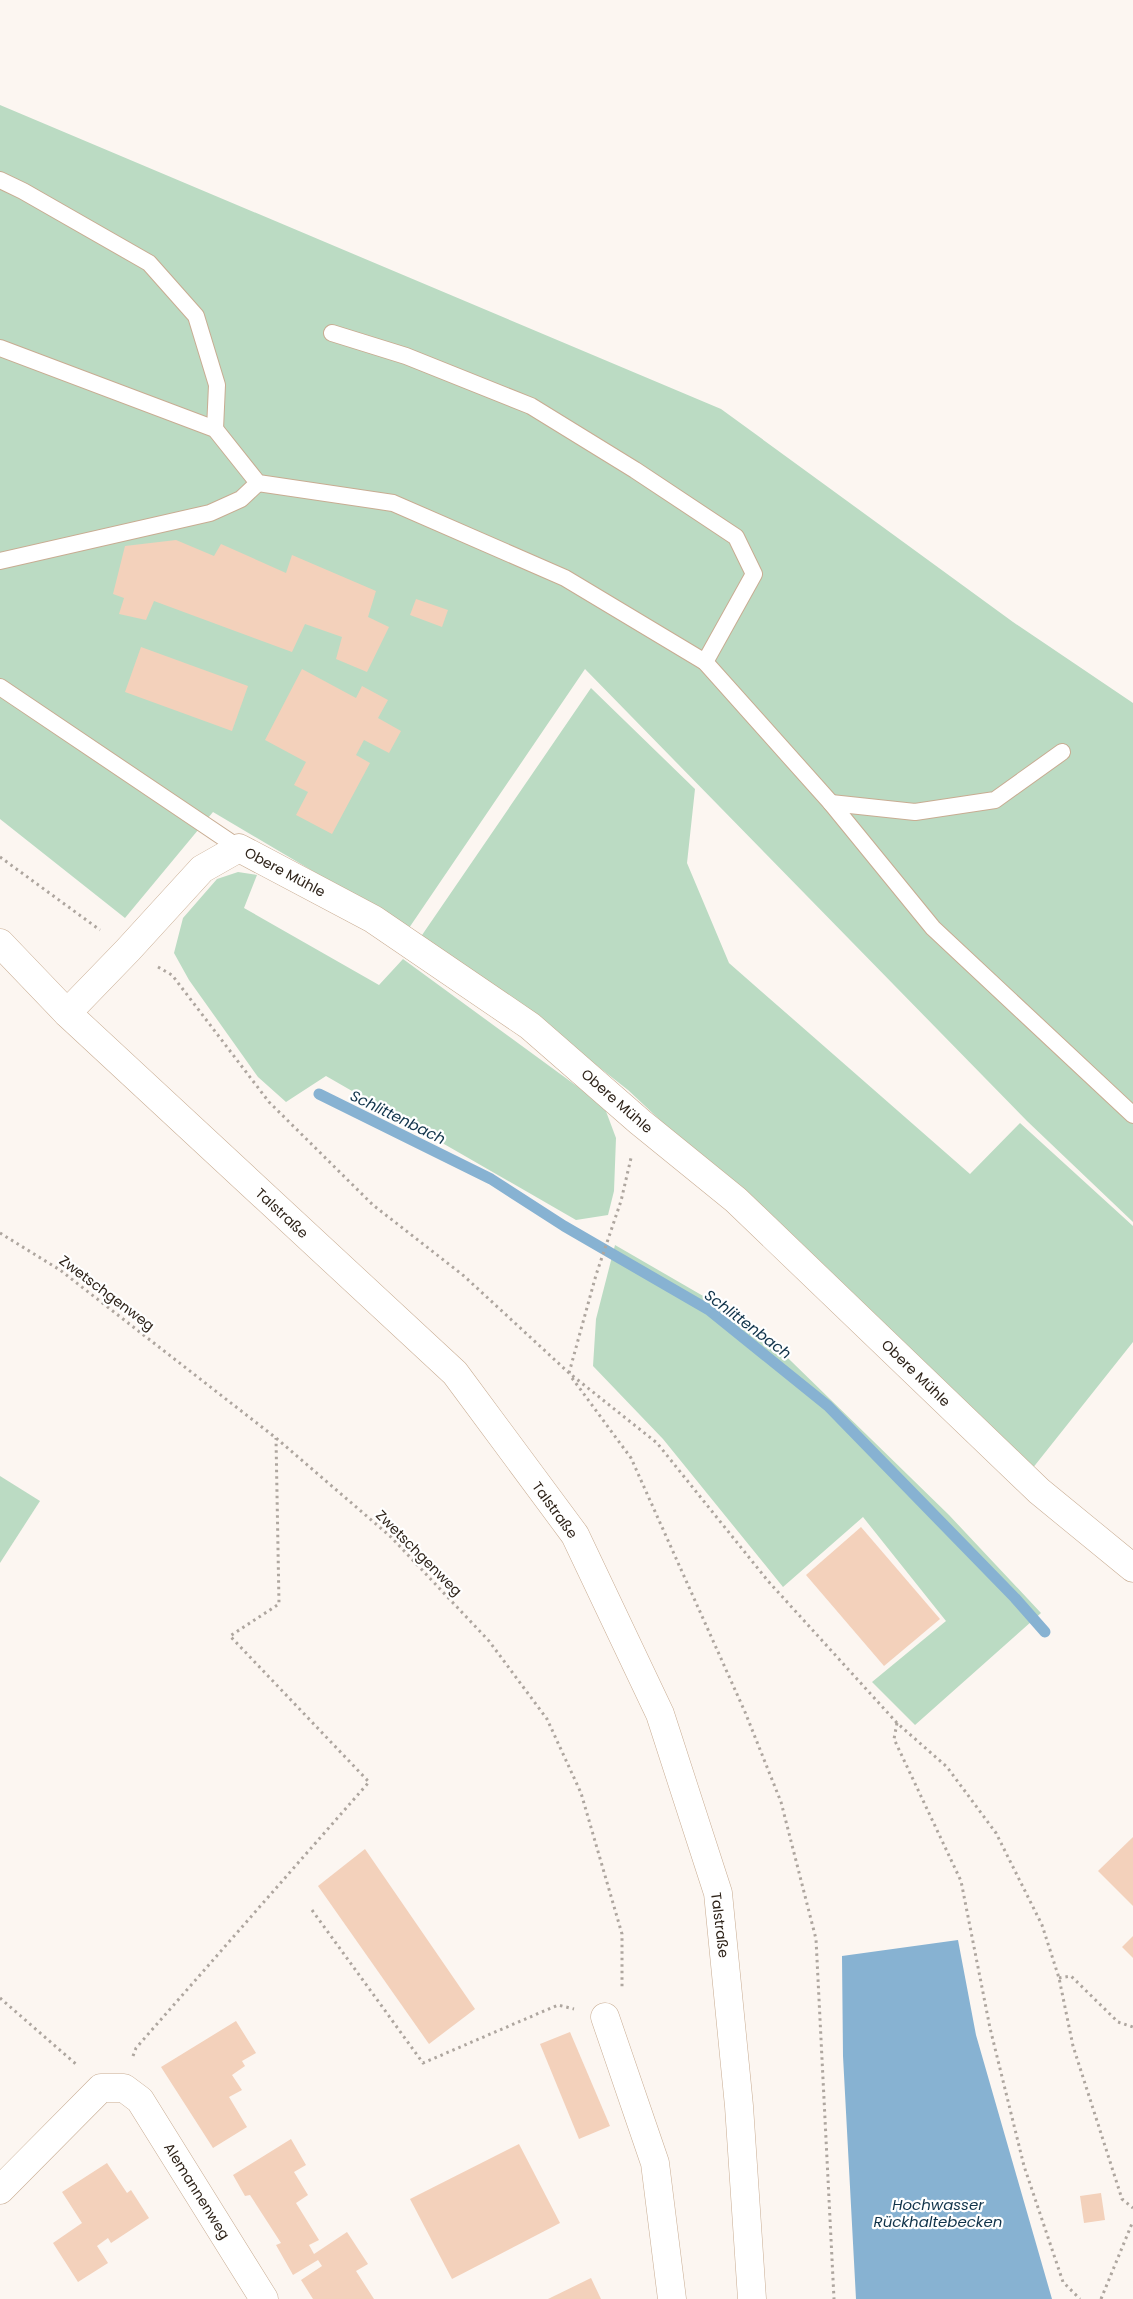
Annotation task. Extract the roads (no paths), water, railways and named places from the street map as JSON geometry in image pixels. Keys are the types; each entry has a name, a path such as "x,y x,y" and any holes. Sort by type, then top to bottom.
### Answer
{"street":[{"name":"Obere Mühle","path":"67,1013 202,869 239,848 373,919 530,1026 640,1122 736,1200 1038,1491 1133,1568"},
{"name":"Talstraße","path":"0,943 67,1013 455,1373 575,1536 660,1714 718,1893 739,2106 752,2299"},
{"path":"605,2017 655,2163 672,2299"},
{"name":"Alemannenweg","path":"0,2190 113,2088 140,2100 264,2299"}],"lane":[{"path":"0,180 23,191 150,263 196,316 217,385 215,429"},
{"path":"332,333 406,356 531,406 635,470 736,537 754,574 705,662"},
{"path":"0,348 215,429 258,483 393,503 565,578 705,662 831,803 933,928 1133,1115"},
{"path":"0,561 210,513 241,499 258,483"},
{"path":"0,687 239,848"},
{"path":"831,803 915,812 995,800 1062,752"}],"water":[{"name":"Hochwasser Rückhaltebecken","path":"958,1940 976,2035 1052,2299 856,2299 843,2056 842,1956"}],"waterway":[{"name":"Schlittenbach","path":"319,1094 491,1179 564,1226 709,1310 828,1406 1015,1598 1045,1632"}]}
